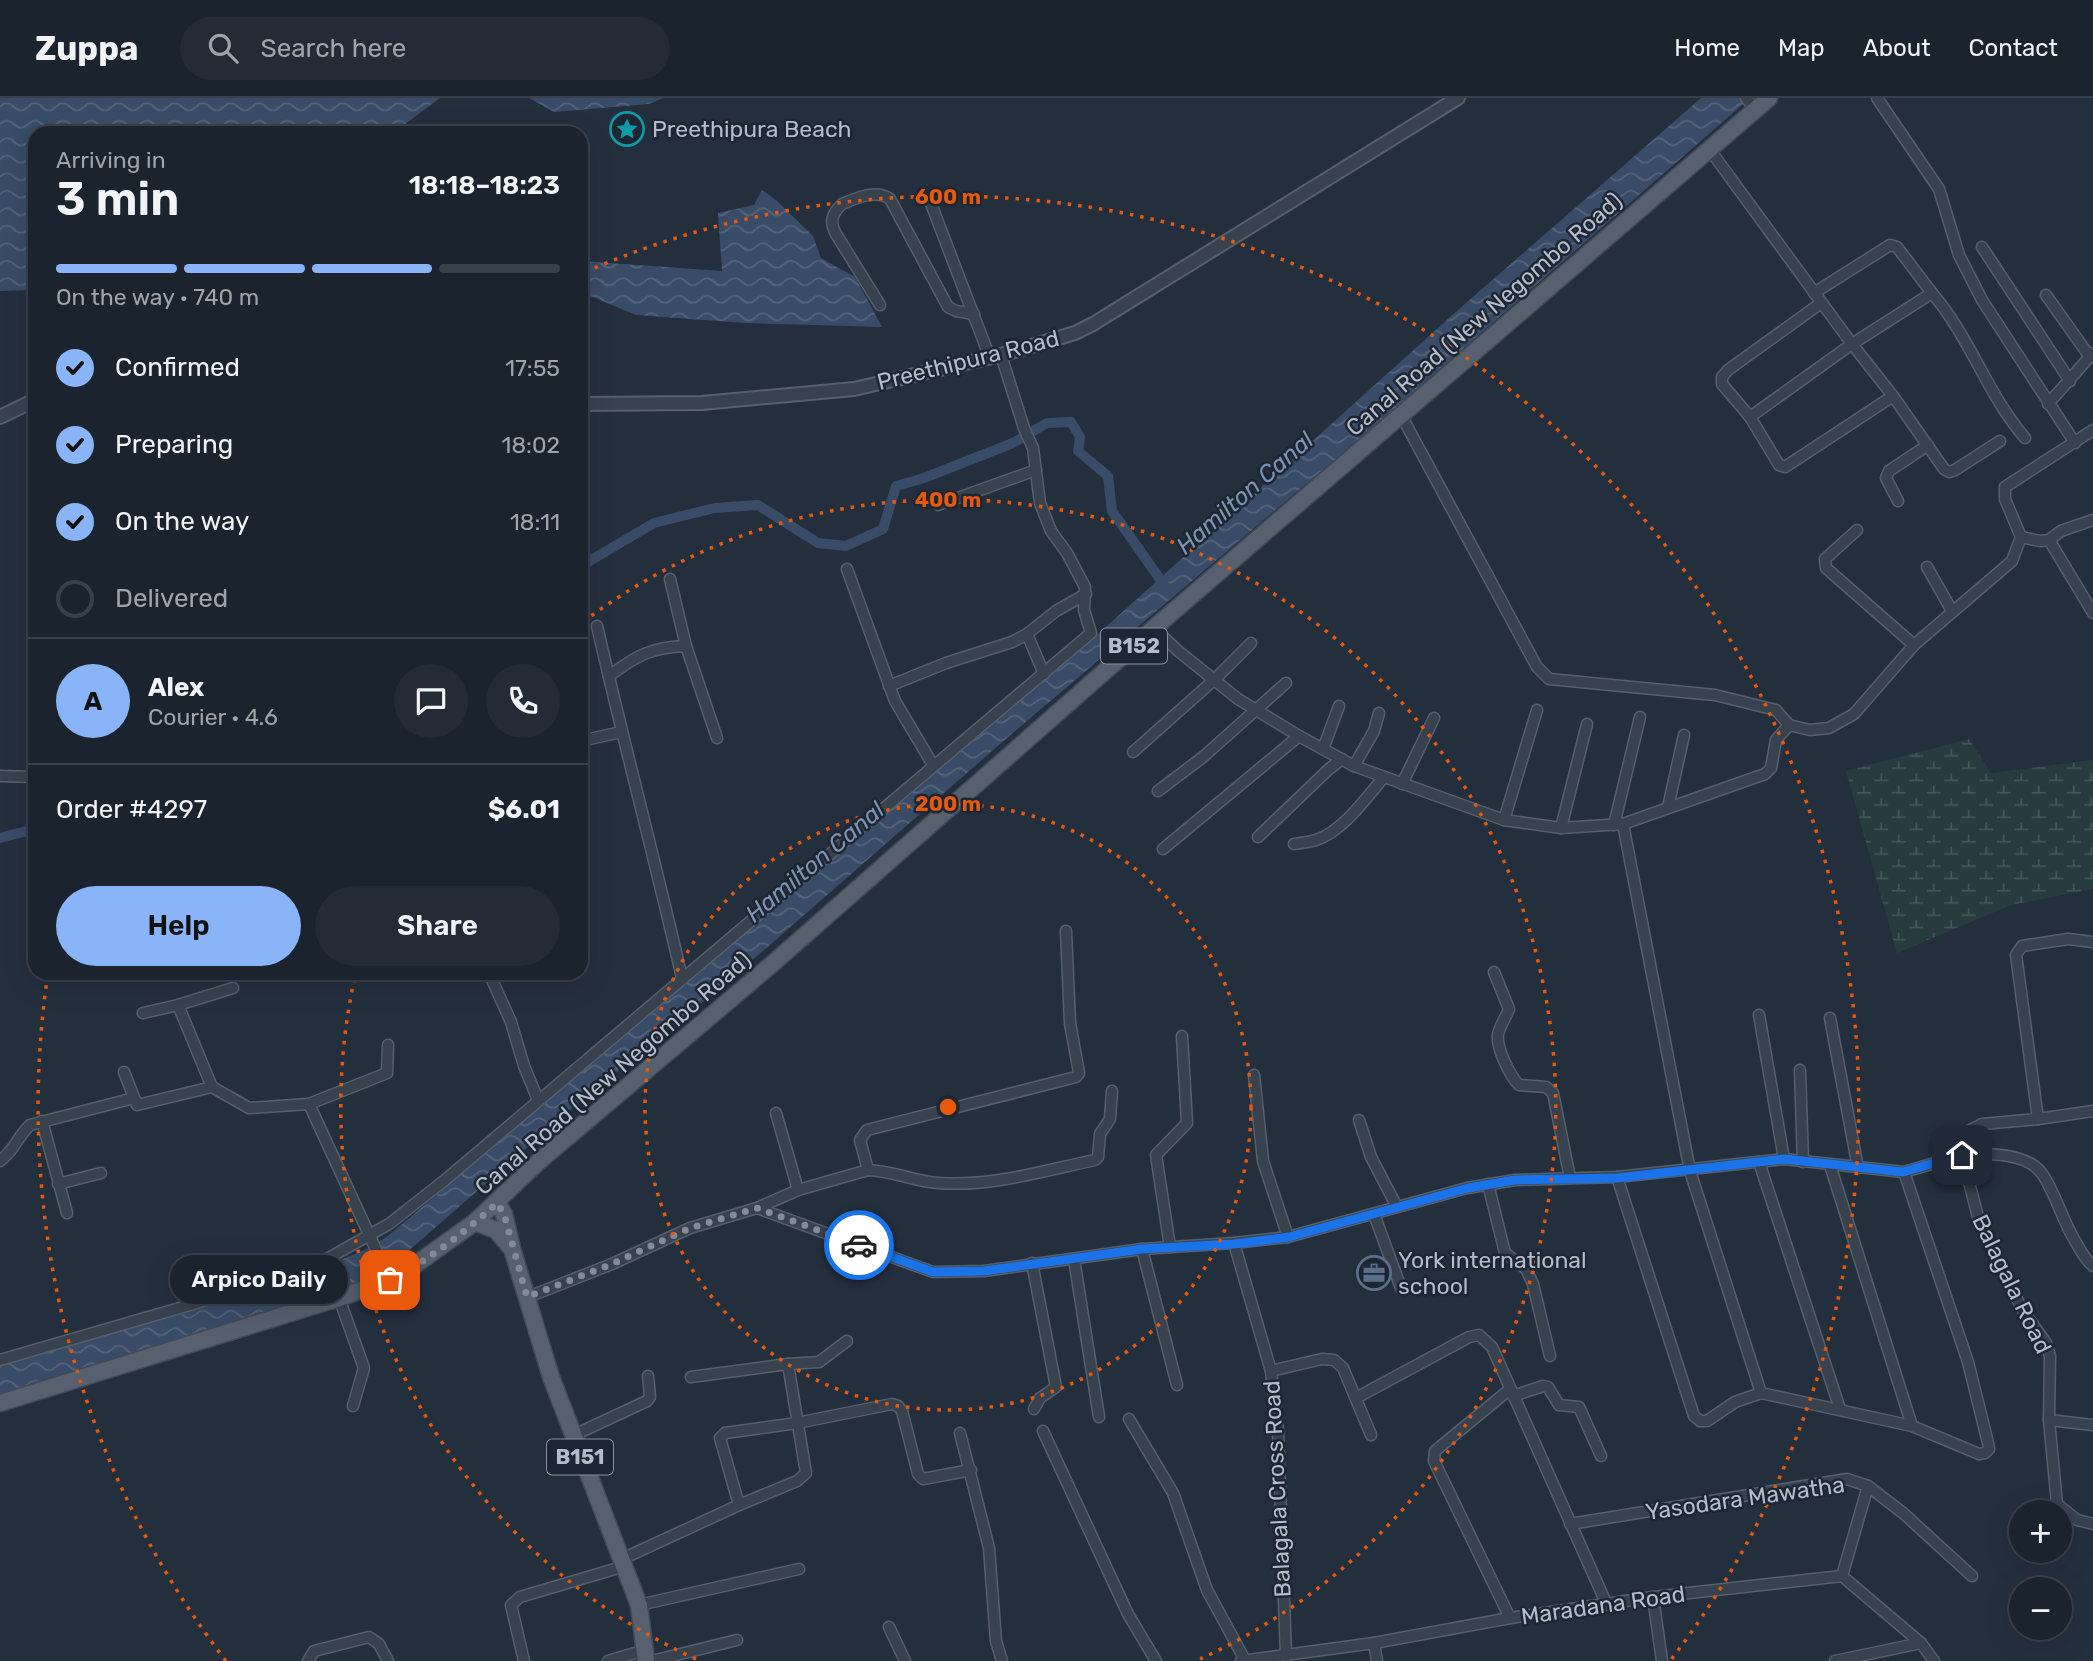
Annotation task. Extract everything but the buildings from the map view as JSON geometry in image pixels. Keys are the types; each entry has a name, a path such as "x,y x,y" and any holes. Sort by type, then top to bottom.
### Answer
{"main road":[{"name":"Canal Road (New Negombo Road)","path":"0,1403 339,1298 387,1275 408,1270 475,1222 537,1163 771,965 1154,628 1710,150 1751,104 1769,98"},
{"name":"B151","path":"497,1203 504,1214 551,1377 639,1605 648,1657"},
{"name":"B151","path":"475,1222 496,1230 513,1252"}],"street":[{"name":"Preethipura Road","path":"588,404 702,403 854,389 996,356 1075,332 1093,324 1458,98"},
{"path":"1877,98 1939,189 1959,255 1982,300 2076,443"},
{"path":"1710,150 1944,469 1949,472 2000,441"},
{"path":"880,305 836,234 831,219 842,204 878,194 890,199 948,307 974,314"},
{"path":"0,1360 190,1305 325,1260 370,1238 436,1187 1091,633 1084,610 1086,594 1082,580 1051,531 1040,503 1033,448 996,356 974,314 930,201"},
{"path":"1814,293 1880,249 1890,245 1897,247 1950,314 2002,407 2025,438"},
{"path":"1982,247 2070,381"},
{"path":"1750,416 1852,344 1931,293"},
{"path":"2046,295 2091,355 2048,404"},
{"path":"1821,303 1722,377 1722,384 1750,416 1779,465 1785,467 1893,396"},
{"path":"0,417 28,403"},
{"path":"1401,415 1536,667 1549,678 1715,695 1776,710 1790,725 1810,730 1829,728 1854,714 1914,645 2012,561 2021,537 2005,499 2004,487 2093,430"},
{"path":"1898,501 1886,478 1889,471 1928,445"},
{"path":"938,505 1036,470"},
{"path":"2021,537 2049,540 2061,531 2093,520"},
{"path":"1857,530 1825,559 1826,568 1914,645"},
{"path":"2049,540 2093,612"},
{"path":"1927,566 1952,611"},
{"path":"847,569 895,701 933,765"},
{"path":"670,579 686,646 718,738"},
{"path":"889,686 946,663 1012,642 1086,594"},
{"path":"597,626 682,978"},
{"path":"1154,628 1238,699 1299,736 1354,766 1504,820 1561,828 1619,825 1765,774 1771,768 1776,740 1790,725"},
{"path":"1027,634 1044,674"},
{"path":"1133,752 1251,643"},
{"path":"609,676 630,660 661,646 686,646"},
{"path":"1158,791 1203,757 1286,684"},
{"path":"1323,749 1339,706"},
{"path":"1504,820 1537,710"},
{"path":"1354,766 1374,731 1380,713"},
{"path":"1640,717 1619,825 1690,1171 1761,1393"},
{"path":"1402,784 1434,718"},
{"path":"1561,828 1587,724"},
{"path":"588,739 621,732"},
{"path":"1668,807 1685,735"},
{"path":"1163,849 1299,736"},
{"path":"1258,837 1342,759"},
{"path":"0,776 28,777"},
{"path":"1294,844 1318,840 1334,829 1352,814 1384,777"},
{"path":"868,1170 859,1139 867,1130 1076,1077 1079,1073 1070,1023 1066,931"},
{"path":"2038,1119 2016,956 2022,946 2068,939 2093,943"},
{"path":"1494,972 1509,1009 1497,1037 1504,1060 1512,1078 1519,1085 1546,1087 1553,1093 1570,1178"},
{"path":"492,980 538,1100"},
{"path":"143,1013 233,988"},
{"path":"178,1004 212,1087 249,1108 309,1104 387,1073 388,1045"},
{"path":"1759,1015 1784,1159"},
{"path":"1830,1018 1858,1168"},
{"path":"1170,1247 1156,1155 1186,1123 1182,1036"},
{"path":"1800,1070 1803,1161"},
{"path":"124,1072 137,1105 212,1087"},
{"path":"1254,1075 1263,1161 1289,1237"},
{"path":"527,1297 612,1264 690,1228 757,1208 798,1190 868,1170 936,1183 985,1182 1095,1160 1098,1157 1100,1134 1110,1119 1112,1091"},
{"path":"0,1161 13,1150 21,1134 30,1125 134,1098"},
{"path":"309,1104 387,1275"},
{"path":"1962,1155 1966,1132 1982,1124 2093,1111"},
{"path":"776,1113 798,1190"},
{"path":"1359,1119 1371,1157 1397,1207"},
{"path":"42,1121 67,1213"},
{"path":"757,1208 933,1272 984,1271 1142,1249 1234,1244 1289,1237 1468,1188 1515,1180 1617,1178 1784,1159 1903,1172 1962,1155 1986,1153 2030,1162 2042,1174 2068,1229 2087,1262 2093,1266"},
{"name":"Balagala Road","path":"1962,1155 1979,1220 1999,1266 2022,1309 2046,1343 2050,1356 2049,1420 2057,1504 2077,1520 2093,1524"},
{"path":"1759,1162 1840,1409"},
{"path":"1830,1165 1912,1426"},
{"path":"58,1184 100,1172"},
{"path":"1617,1178 1694,1416 1700,1421 1707,1420 1735,1402 1761,1393 1912,1426 1979,1454 1986,1453 1989,1449 1968,1362 1903,1172"},
{"path":"1488,1184 1505,1253 1525,1269 1533,1284 1550,1356"},
{"path":"1374,1214 1401,1288"},
{"name":"Balagala Cross Road","path":"1234,1244 1271,1371 1278,1430 1286,1656"},
{"path":"1142,1249 1177,1385"},
{"path":"1074,1259 1099,1417"},
{"path":"1032,1263 1056,1381 1056,1387 1040,1398 1034,1409"},
{"path":"339,1298 364,1368 352,1406"},
{"path":"1356,1398 1469,1337 1479,1335 1492,1347 1607,1605"},
{"path":"691,1377 819,1362 847,1341"},
{"path":"1271,1371 1322,1359 1334,1360 1343,1368 1371,1435"},
{"path":"524,1661 511,1605 520,1597 623,1562 739,1505 797,1481 806,1473 788,1364"},
{"path":"572,1436 647,1401 650,1397 648,1376"},
{"path":"1510,1618 1434,1461 1436,1451 1511,1392 1544,1386 1548,1387 1559,1405 1579,1407 1601,1456"},
{"path":"739,1505 720,1438 722,1434 797,1423 892,1404 902,1411 918,1474 923,1479 971,1470"},
{"path":"1129,1419 1173,1493 1207,1590 1243,1661"},
{"path":"2049,1420 2093,1424"},
{"path":"1043,1431 1128,1614 1156,1661"},
{"path":"960,1433 989,1548 996,1641 1003,1661"},
{"name":"Yasodara Mawatha","path":"1570,1524 1847,1479 1868,1486 1842,1576"},
{"path":"1868,1486 1903,1513 1972,1576"},
{"path":"639,1605 799,1569"},
{"path":"1842,1576 1921,1643 1934,1661"},
{"name":"Maradana Road","path":"1243,1661 1374,1643 1510,1618 1653,1597 1842,1576"},
{"path":"1653,1597 1662,1661"},
{"path":"889,1627 905,1661"},
{"path":"308,1661 314,1651 369,1637 379,1644 388,1661"},
{"path":"608,1661 648,1657 737,1640"},
{"path":"1374,1643 1377,1661"},
{"path":"1835,1661 1921,1643"}],"green space":[{"path":"1969,739 1991,773 2093,760 2093,889 2011,905 1897,953 1846,771"}],"water":[{"path":"0,98 440,98 402,126 178,126 176,123 166,126 28,126 28,290 0,291"},
{"path":"529,98 663,98 649,104 554,112"},
{"path":"1701,98 1750,98 1385,417 1015,731 725,984 576,1105 406,1253 352,1286 259,1319 0,1394 0,1364 343,1259 388,1236 1098,634 1458,310"},
{"path":"762,190 777,201 813,236 821,258 855,277 882,327 745,323 636,315 588,295 588,261 722,271 718,213 754,205"}],"waterway":[{"path":"588,562 654,523 715,508 758,505 818,543 846,546 883,529 896,486 924,478 1013,443 1047,423 1071,422 1080,437 1078,451 1108,476 1112,511 1167,589"},
{"path":"0,838 28,831"}],"way so far":[{"path":"390,1280 429,1256 497,1203 504,1214 527,1297 612,1264 690,1228 757,1208 859,1245"}],"place":[{"name":"Preethipura Beach","path":"627,129"},
{"name":"York international school","path":"1374,1273"},
{"name":"Arpico Daily","path":"390,1280"}],"route":[{"path":"859,1245 933,1272 984,1271 1142,1249 1234,1244 1289,1237 1468,1188 1515,1180 1617,1178 1784,1159 1903,1172 1962,1155"}],"water label":[{"name":"Hamilton Canal","path":"1245,493"},
{"name":"Hamilton Canal","path":"815,862"}]}
